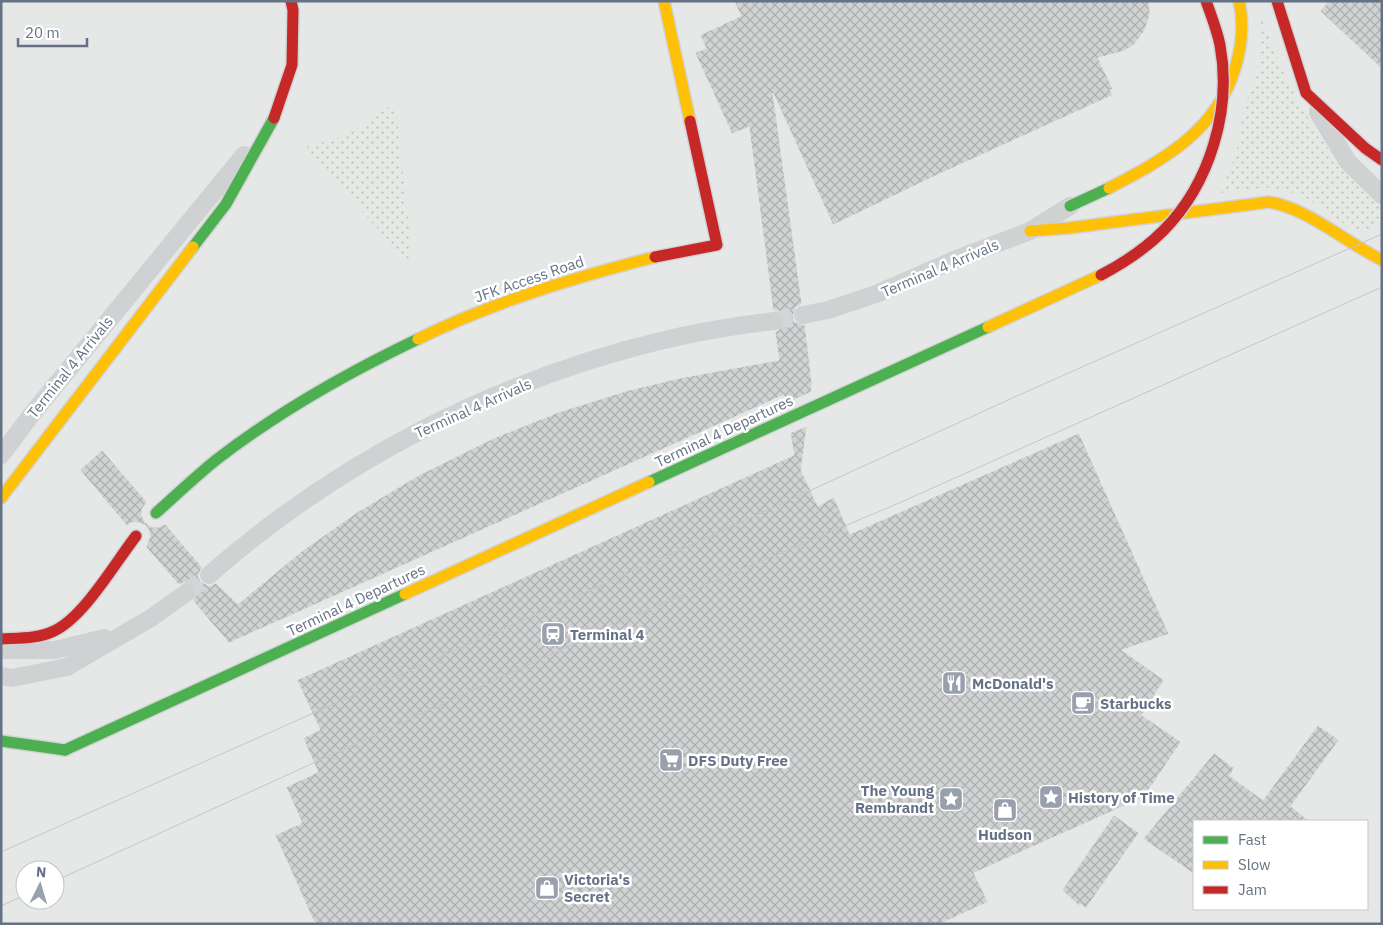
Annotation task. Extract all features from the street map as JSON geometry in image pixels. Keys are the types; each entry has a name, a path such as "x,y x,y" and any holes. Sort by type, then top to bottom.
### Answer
{"main road":[{"path":"1,498 226,204 274,118 292,64 293,10 291,1"},
{"name":"JFK Access Road","path":"156,513 210,465 239,443 302,401 411,341 483,310 560,282 635,262 717,245 664,1"},
{"name":"Terminal 4 Departures","path":"1,741 65,750 892,370 1060,295 1125,261 1144,248 1173,219 1195,187 1212,152 1221,112 1223,73 1217,32 1206,1"},
{"path":"1070,206 1154,166 1172,154 1215,112 1224,98 1238,62 1243,27 1239,1"},
{"path":"1277,1 1306,92 1365,148 1382,160"},
{"path":"1030,231 1069,228 1269,202 1296,209 1359,249 1382,260"},
{"path":"1,639 30,638 55,631 72,619 136,536"}],"street":[{"path":"1306,92 1348,162 1382,195"},
{"name":"Terminal 4 Arrivals","path":"1,455 32,414 274,118"},
{"name":"Terminal 4 Arrivals","path":"804,316 876,294 954,260 1030,231 1070,206"},
{"name":"Terminal 4 Arrivals","path":"209,575 274,522 334,480 401,441 471,406 552,373 617,352 684,336 774,320"},
{"path":"1,676 12,678 67,667 150,618 186,593"},
{"path":"1,650 55,650 121,634"}],"shaded area":[{"path":"1,1 1382,1 1382,924 1,924"},
{"path":"1258,10 1281,68 1298,101 1336,158 1358,185 1382,209 1382,223 1357,234 1313,203 1285,190 1260,188 1219,193 1237,149 1245,104 1256,78 1262,35"},
{"path":"388,107 394,110 397,117 412,256 406,259 308,150 307,146 347,134"}],"building":[{"path":"734,1 1149,1 1150,14 1145,30 1134,45 1124,51 1098,58 1113,89 1110,90 1113,95 833,225 773,93 802,304 796,307 793,317 795,322 805,325 812,383 811,392 785,404 784,395 229,643 193,601 197,592 194,586 185,582 179,585 146,547 150,537 149,530 145,525 137,522 127,526 80,470 102,450 147,502 142,509 142,516 145,522 152,527 159,527 165,524 202,567 198,576 201,582 210,586 216,583 238,604 302,551 359,511 419,475 494,438 559,412 626,391 680,378 779,360 775,332 784,326 784,319 779,311 773,310 749,127 732,134 695,53 706,48 700,35 741,16"},
{"path":"1329,1 1382,1 1382,69 1320,11"},
{"name":"Terminal 4","path":"807,426 801,470 818,506 834,497 850,534 1079,433 1169,634 1122,650 1164,680 1142,715 1181,742 1144,797 974,873 988,902 940,924 315,924 275,835 302,823 286,787 318,772 303,738 320,730 297,680 794,455 790,433"},
{"path":"1318,725 1339,740 1291,806 1308,820 1193,820 1193,873 1143,839 1214,753 1234,768 1230,776 1263,800"},
{"path":"1114,815 1139,833 1086,908 1080,904 1079,906 1062,890"}],"tunnel":[{"path":"774,321 803,315"},
{"path":"186,593 209,575"}],"tram line":[{"path":"1,852 658,560 1019,395 1382,234"},
{"path":"65,876 679,596 899,503 1382,287"},
{"path":"1,906 15,900"}],"traffic: fast":[{"path":"193,247 226,204 274,118"},
{"path":"1070,206 1109,188"},
{"path":"649,482 988,327"},
{"path":"156,513 216,460 288,410 339,380 418,339"},
{"path":"65,750 405,594"},
{"path":"1,741 65,750"}],"traffic: slow":[{"path":"664,1 690,121"},
{"path":"1109,188 1150,166 1187,140 1203,125 1216,108 1228,88 1238,57 1242,25 1239,1"},
{"path":"1030,231 1069,228 1269,202 1298,211 1382,260"},
{"path":"1,498 193,247"},
{"path":"418,339 504,302 594,273 655,257"},
{"path":"988,327 1101,275"},
{"path":"405,594 649,482"}],"traffic: jam":[{"path":"274,118 292,65 293,10 291,1"},
{"path":"1101,275 1134,255 1163,231 1179,212 1205,169 1214,145 1223,95 1220,45 1206,1"},
{"path":"1277,1 1306,93 1365,148 1382,160"},
{"path":"655,257 717,245 690,121"},
{"path":"1,639 28,638 48,634 65,624 88,602 136,536"}],"place":[{"name":"Terminal 4","path":"553,634"},
{"name":"McDonald's","path":"954,683"},
{"name":"Starbucks","path":"1083,703"},
{"name":"DFS Duty Free","path":"671,760"},
{"name":"History of Time","path":"1051,797"},
{"name":"The Young Rembrandt","path":"951,799"},
{"name":"Hudson","path":"1005,810"},
{"name":"Victoria's Secret","path":"547,888"}]}
